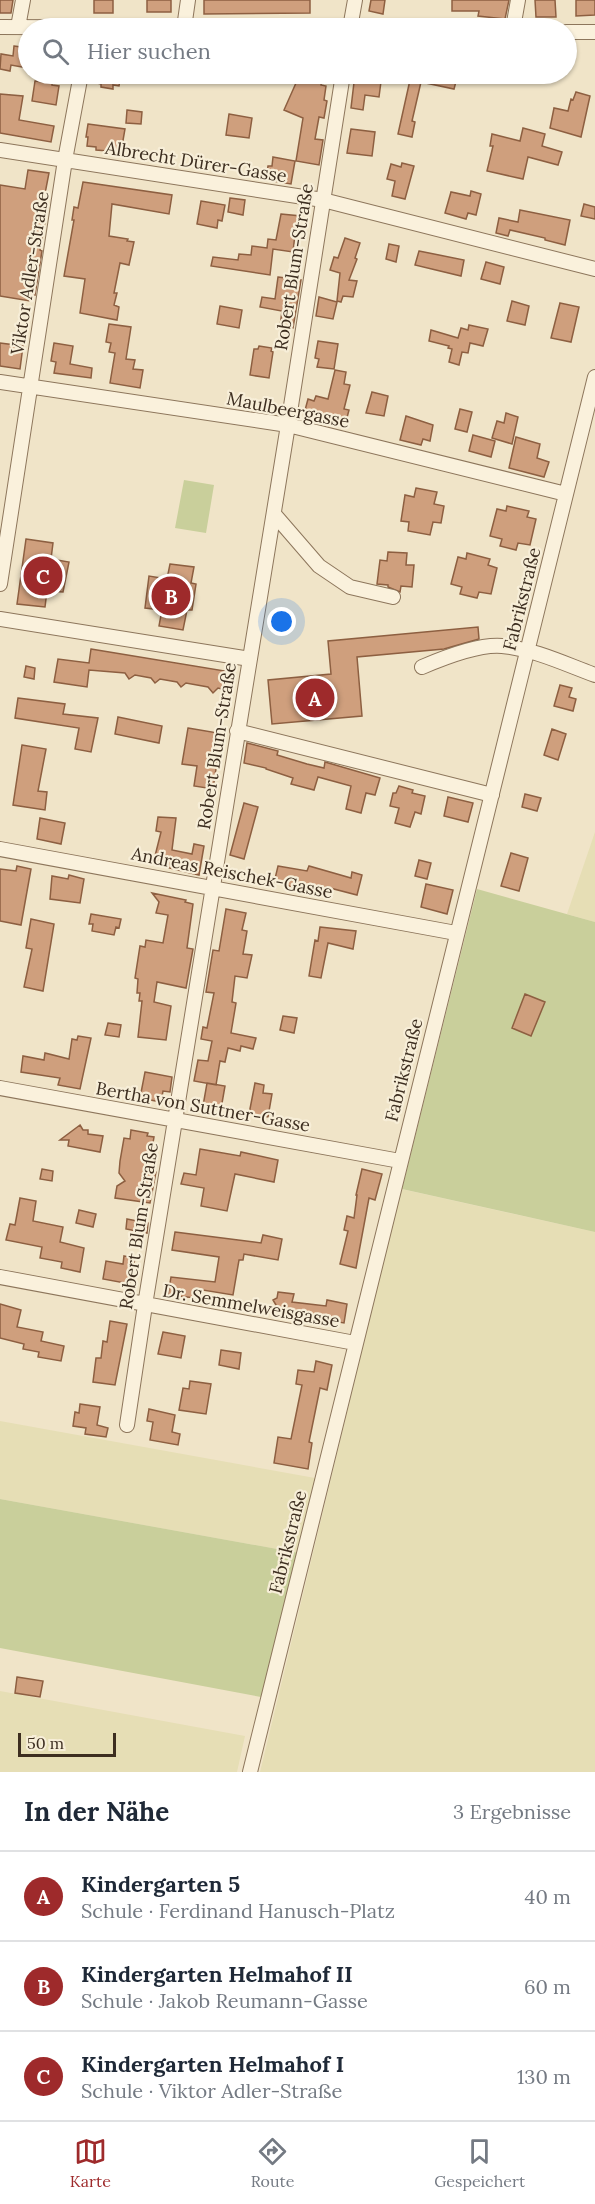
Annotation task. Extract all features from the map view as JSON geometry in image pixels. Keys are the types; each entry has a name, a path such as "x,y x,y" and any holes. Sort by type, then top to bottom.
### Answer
{"street":[{"path":"20,18 23,0"},
{"path":"185,18 188,0"},
{"path":"352,18 355,0"},
{"path":"515,18 518,0"},
{"path":"0,27 18,27"},
{"path":"577,32 595,32"},
{"name":"Viktor Adler-Straße","path":"0,584 65,160 79,84"},
{"name":"Robert Blum-Straße","path":"128,1425 145,1305 341,84"},
{"name":"Albrecht Dürer-Gasse","path":"0,150 323,200 595,269"},
{"name":"Fabrikstraße","path":"250,1772 595,377"},
{"name":"Maulbeergasse","path":"0,382 288,425 566,494"},
{"path":"274,514 319,566 350,587 393,597"},
{"path":"0,619 250,659"},
{"path":"422,667 450,654 500,645 529,651 595,675"},
{"path":"237,731 492,795"},
{"name":"Andreas Reischek-Gasse","path":"0,849 456,933"},
{"name":"Bertha von Suttner-Gasse","path":"0,1088 400,1161"},
{"name":"Dr. Semmelweisgasse","path":"0,1277 355,1343"}],"shaded area":[{"path":"595,832 595,922 567,914"},
{"path":"401,1189 595,1232 595,1772 260,1772"},
{"path":"0,1421 315,1478 299,1553 0,1499"},
{"path":"0,1691 245,1736 237,1772 0,1772"}],"green space":[{"path":"184,480 214,485 206,533 175,528"},
{"path":"477,889 595,922 595,1232 402,1189"},
{"path":"0,1499 299,1553 261,1697 0,1648"}],"building":[{"path":"0,0 13,0 11,13 0,13"},
{"path":"94,0 113,0 113,13 94,13"},
{"path":"147,0 171,0 171,12 147,12"},
{"path":"204,0 310,0 310,13 204,14"},
{"path":"371,0 385,0 383,14 369,11"},
{"path":"452,0 509,0 505,18 478,16 479,11 452,11"},
{"path":"535,0 555,0 556,17 536,17"},
{"path":"576,0 595,0 595,15 576,16"},
{"path":"14,46 18,47 18,66 11,65 10,71 0,69 1,54 13,56"},
{"path":"35,84 59,86 56,105 32,101"},
{"path":"101,84 119,84 119,86 113,85 113,89 101,87"},
{"path":"296,84 326,86 324,100 327,101 324,118 319,117 315,139 323,140 319,165 296,161 303,118 284,110"},
{"path":"354,84 381,84 379,97 365,95 363,110 351,108"},
{"path":"409,84 421,84 412,121 415,122 412,137 398,134"},
{"path":"430,84 455,84 454,89"},
{"path":"576,92 590,96 581,137 550,128 554,108 568,111 571,99 573,100"},
{"path":"0,94 23,96 19,120 54,126 51,142 0,133"},
{"path":"127,110 142,112 141,124 126,123"},
{"path":"229,114 252,118 249,138 226,135"},
{"path":"88,124 125,129 121,152 96,150 96,147 87,146"},
{"path":"523,128 545,134 542,146 562,152 558,165 528,157 523,179 487,171 493,146 490,146 492,134 520,141"},
{"path":"351,129 375,132 372,156 347,153"},
{"path":"273,157 295,161 291,184 266,180 268,166 272,166"},
{"path":"402,163 414,166 405,199 392,196 395,181 387,179 391,164 401,167"},
{"path":"28,170 49,173 43,204 48,205 40,250 42,251 35,295 31,294 30,301 0,296 0,185 25,189"},
{"path":"83,182 172,195 169,214 112,204 109,236 134,242 129,265 120,263 114,293 117,293 114,305 119,307 117,320 80,313 85,279 64,276 74,220 72,220 74,207 78,208"},
{"path":"471,191 481,194 476,215 468,213 466,219 445,213 451,192 470,196"},
{"path":"230,198 245,200 243,215 228,212"},
{"path":"201,201 225,205 222,221 218,220 217,228 197,224"},
{"path":"584,204 595,207 595,219 581,216"},
{"path":"520,210 570,220 565,245 510,230 508,236 496,233 499,218 518,222"},
{"path":"281,214 301,216 298,235 295,234 293,252 273,249 270,275 211,266 213,257 238,260 239,254 251,255 252,246 267,248 268,239 276,240"},
{"path":"345,238 360,243 349,280 357,281 353,297 343,296 341,302 337,301 340,273 330,270 334,257 338,258"},
{"path":"389,244 399,246 396,262 386,259"},
{"path":"419,251 464,260 461,276 415,265"},
{"path":"486,262 504,267 500,284 481,279"},
{"path":"278,277 301,280 293,328 280,326 282,311 260,307 262,297 275,299"},
{"path":"319,297 337,302 333,319 316,316"},
{"path":"512,301 529,306 525,325 507,321"},
{"path":"560,303 579,307 571,342 551,338"},
{"path":"220,306 242,310 239,328 217,324"},
{"path":"109,324 131,327 126,359 135,360 133,369 143,370 140,388 110,383 115,353 109,352 111,343 106,342"},
{"path":"469,325 488,329 483,346 470,343 468,353 462,352 459,365 449,362 452,349 448,348 449,346 429,341 431,330 458,338 461,328 468,330"},
{"path":"318,341 338,344 334,369 317,367 319,359 315,358"},
{"path":"0,343 23,346 20,369 0,366"},
{"path":"54,343 73,346 70,364 92,368 91,378 54,373 56,362 51,361"},
{"path":"259,346 272,348 269,378 250,375 254,349 258,349"},
{"path":"335,370 346,372 344,384 350,385 344,409 349,410 345,425 304,414 308,399 314,401 316,396 328,399"},
{"path":"372,392 388,396 384,416 366,413"},
{"path":"460,409 472,412 467,432 455,429"},
{"path":"506,413 518,417 512,444 492,438 497,421 504,423"},
{"path":"406,416 433,425 430,441 423,439 421,445 400,440"},
{"path":"473,435 495,441 491,457 469,451"},
{"path":"516,437 540,444 537,458 549,462 544,477 509,468"},
{"path":"416,488 437,492 434,504 444,506 441,523 433,522 430,535 408,531 409,522 401,521 405,495 414,497"},
{"path":"507,506 529,511 527,517 536,519 530,545 518,543 516,550 500,546 502,539 490,536 497,509 506,511"},
{"path":"26,539 53,543 51,559 69,562 63,592 47,591 45,607 17,604"},
{"path":"388,552 407,553 406,565 414,565 412,587 401,586 400,592 388,585 377,584 380,560 387,561"},
{"path":"467,553 490,559 488,565 497,568 491,594 479,592 477,598 460,594 462,587 451,584 458,557 466,559"},
{"path":"170,564 194,567 191,583 196,584 192,610 187,610 183,630 159,626 162,610 145,608 149,576 167,579"},
{"path":"478,627 479,639 444,649 357,657 362,716 272,724 268,680 331,674 328,641"},
{"path":"91,649 225,671 222,689 218,688 213,693 208,687 186,683 181,687 177,682 160,679 155,683 151,678 135,675 129,679 125,673 89,670 87,687 54,682 58,659 89,663"},
{"path":"26,666 35,668 34,679 24,677"},
{"path":"560,685 572,688 569,697 576,699 573,711 554,706"},
{"path":"18,698 65,704 63,714 98,718 91,752 75,749 79,728 15,718"},
{"path":"118,717 162,726 159,743 115,734"},
{"path":"188,728 218,733 213,762 217,762 213,789 194,786 197,766 182,764"},
{"path":"552,729 566,734 558,760 544,755"},
{"path":"247,743 278,751 277,755 307,764 324,768 325,762 380,778 375,795 366,793 361,813 346,809 351,786 318,777 314,790 291,784 293,778 244,763"},
{"path":"22,745 46,749 38,791 47,792 45,810 13,805"},
{"path":"399,786 413,790 412,793 425,796 421,814 415,812 410,827 395,823 399,808 390,806 393,793 396,793"},
{"path":"525,794 541,798 537,811 522,807"},
{"path":"448,797 473,803 468,822 444,816"},
{"path":"244,803 258,807 244,859 230,855"},
{"path":"158,817 176,818 172,850 192,854 194,844 204,846 199,875 153,864 161,832 156,831"},
{"path":"40,818 65,823 61,844 37,839"},
{"path":"511,853 528,858 519,891 501,886"},
{"path":"419,860 431,863 427,879 415,876"},
{"path":"17,866 31,869 21,925 0,921 0,869 16,871"},
{"path":"278,866 307,871 309,866 351,878 352,872 362,875 357,895 326,887 324,893 274,883"},
{"path":"69,875 84,879 80,903 50,899 52,876 68,879"},
{"path":"426,884 453,890 447,914 421,907"},
{"path":"152,893 186,900 185,902 193,904 187,948 193,949 186,988 157,982 154,1002 171,1006 166,1040 138,1037 142,1001 139,1001 138,979 135,978 140,946 145,947 146,940 163,943 168,915 156,913 159,902"},
{"path":"226,909 246,913 242,930 247,931 243,954 252,955 247,978 235,976 232,1002 236,1003 231,1033 256,1038 253,1049 241,1046 240,1051 228,1048 225,1062 220,1061 216,1085 194,1081 198,1060 208,1061 212,1041 201,1039 203,1027 207,1028 214,993 206,992 213,950 219,951"},
{"path":"91,914 121,919 119,928 116,927 114,935 92,931 93,924 89,924"},
{"path":"31,919 54,924 43,991 24,987 32,949 26,948"},
{"path":"320,927 356,931 353,949 328,943 321,978 309,976 315,940 318,941"},
{"path":"525,994 545,1002 531,1036 512,1028"},
{"path":"283,1016 297,1018 294,1033 280,1030"},
{"path":"108,1023 121,1025 119,1037 105,1035"},
{"path":"78,1036 91,1038 80,1089 58,1085 60,1078 21,1072 23,1056 44,1060 45,1053 69,1059 72,1039 77,1040"},
{"path":"145,1072 172,1077 170,1092 163,1091 161,1102 140,1098"},
{"path":"207,1083 225,1086 221,1109 203,1106"},
{"path":"255,1083 264,1085 263,1093 272,1094 268,1117 249,1114"},
{"path":"80,1125 83,1130 88,1130 88,1134 103,1136 100,1152 68,1146 69,1140 60,1140"},
{"path":"131,1130 148,1133 147,1136 154,1137 150,1170 156,1172 150,1203 115,1198 117,1186 125,1181 119,1173 120,1161 124,1138 130,1139"},
{"path":"200,1149 240,1156 241,1152 278,1160 274,1182 235,1174 227,1211 201,1206 204,1188 181,1184 184,1173 196,1175"},
{"path":"42,1169 53,1171 52,1181 40,1179"},
{"path":"362,1169 382,1174 375,1200 369,1198 356,1268 340,1264 348,1231 344,1230 347,1216 354,1218"},
{"path":"20,1198 36,1201 33,1221 63,1227 60,1242 84,1248 80,1272 61,1268 62,1262 40,1258 42,1247 6,1240 10,1224 15,1225"},
{"path":"79,1210 96,1214 93,1227 76,1223"},
{"path":"127,1219 148,1223 147,1233 126,1229"},
{"path":"175,1232 261,1243 263,1235 282,1239 278,1260 244,1254 243,1260 239,1260 233,1295 197,1289 196,1298 168,1295 171,1277 215,1282 219,1257 172,1250"},
{"path":"124,1256 135,1258 130,1284 103,1279 106,1261 123,1264"},
{"path":"278,1292 294,1294 292,1302 326,1306 327,1300 347,1304 344,1323 315,1318 314,1323 301,1321 300,1314 275,1310 276,1305 273,1300 277,1298"},
{"path":"0,1304 21,1310 17,1327 43,1332 41,1341 64,1346 61,1361 38,1357 39,1352 23,1349 24,1344 0,1338"},
{"path":"110,1321 127,1324 115,1385 93,1382 96,1358 101,1358 103,1341 107,1342"},
{"path":"163,1332 185,1336 181,1358 158,1354"},
{"path":"221,1350 241,1353 239,1369 219,1365"},
{"path":"316,1361 332,1365 327,1390 320,1388 309,1442 312,1443 308,1469 274,1463 278,1437 291,1439 302,1385 296,1384 298,1370 314,1372"},
{"path":"190,1381 211,1384 206,1414 179,1410 183,1388 189,1389"},
{"path":"80,1404 100,1407 97,1425 108,1428 106,1437 85,1434 86,1428 73,1426 75,1412 79,1413"},
{"path":"149,1409 175,1415 172,1432 180,1434 178,1445 150,1440 153,1422 147,1421"},
{"path":"17,1677 43,1681 40,1697 15,1693"}],"place":[{"name":"Kindergarten Helmahof I","path":"43,576"},
{"name":"Kindergarten Helmahof II","path":"171,596"},
{"name":"Kindergarten 5","path":"315,698"}]}
